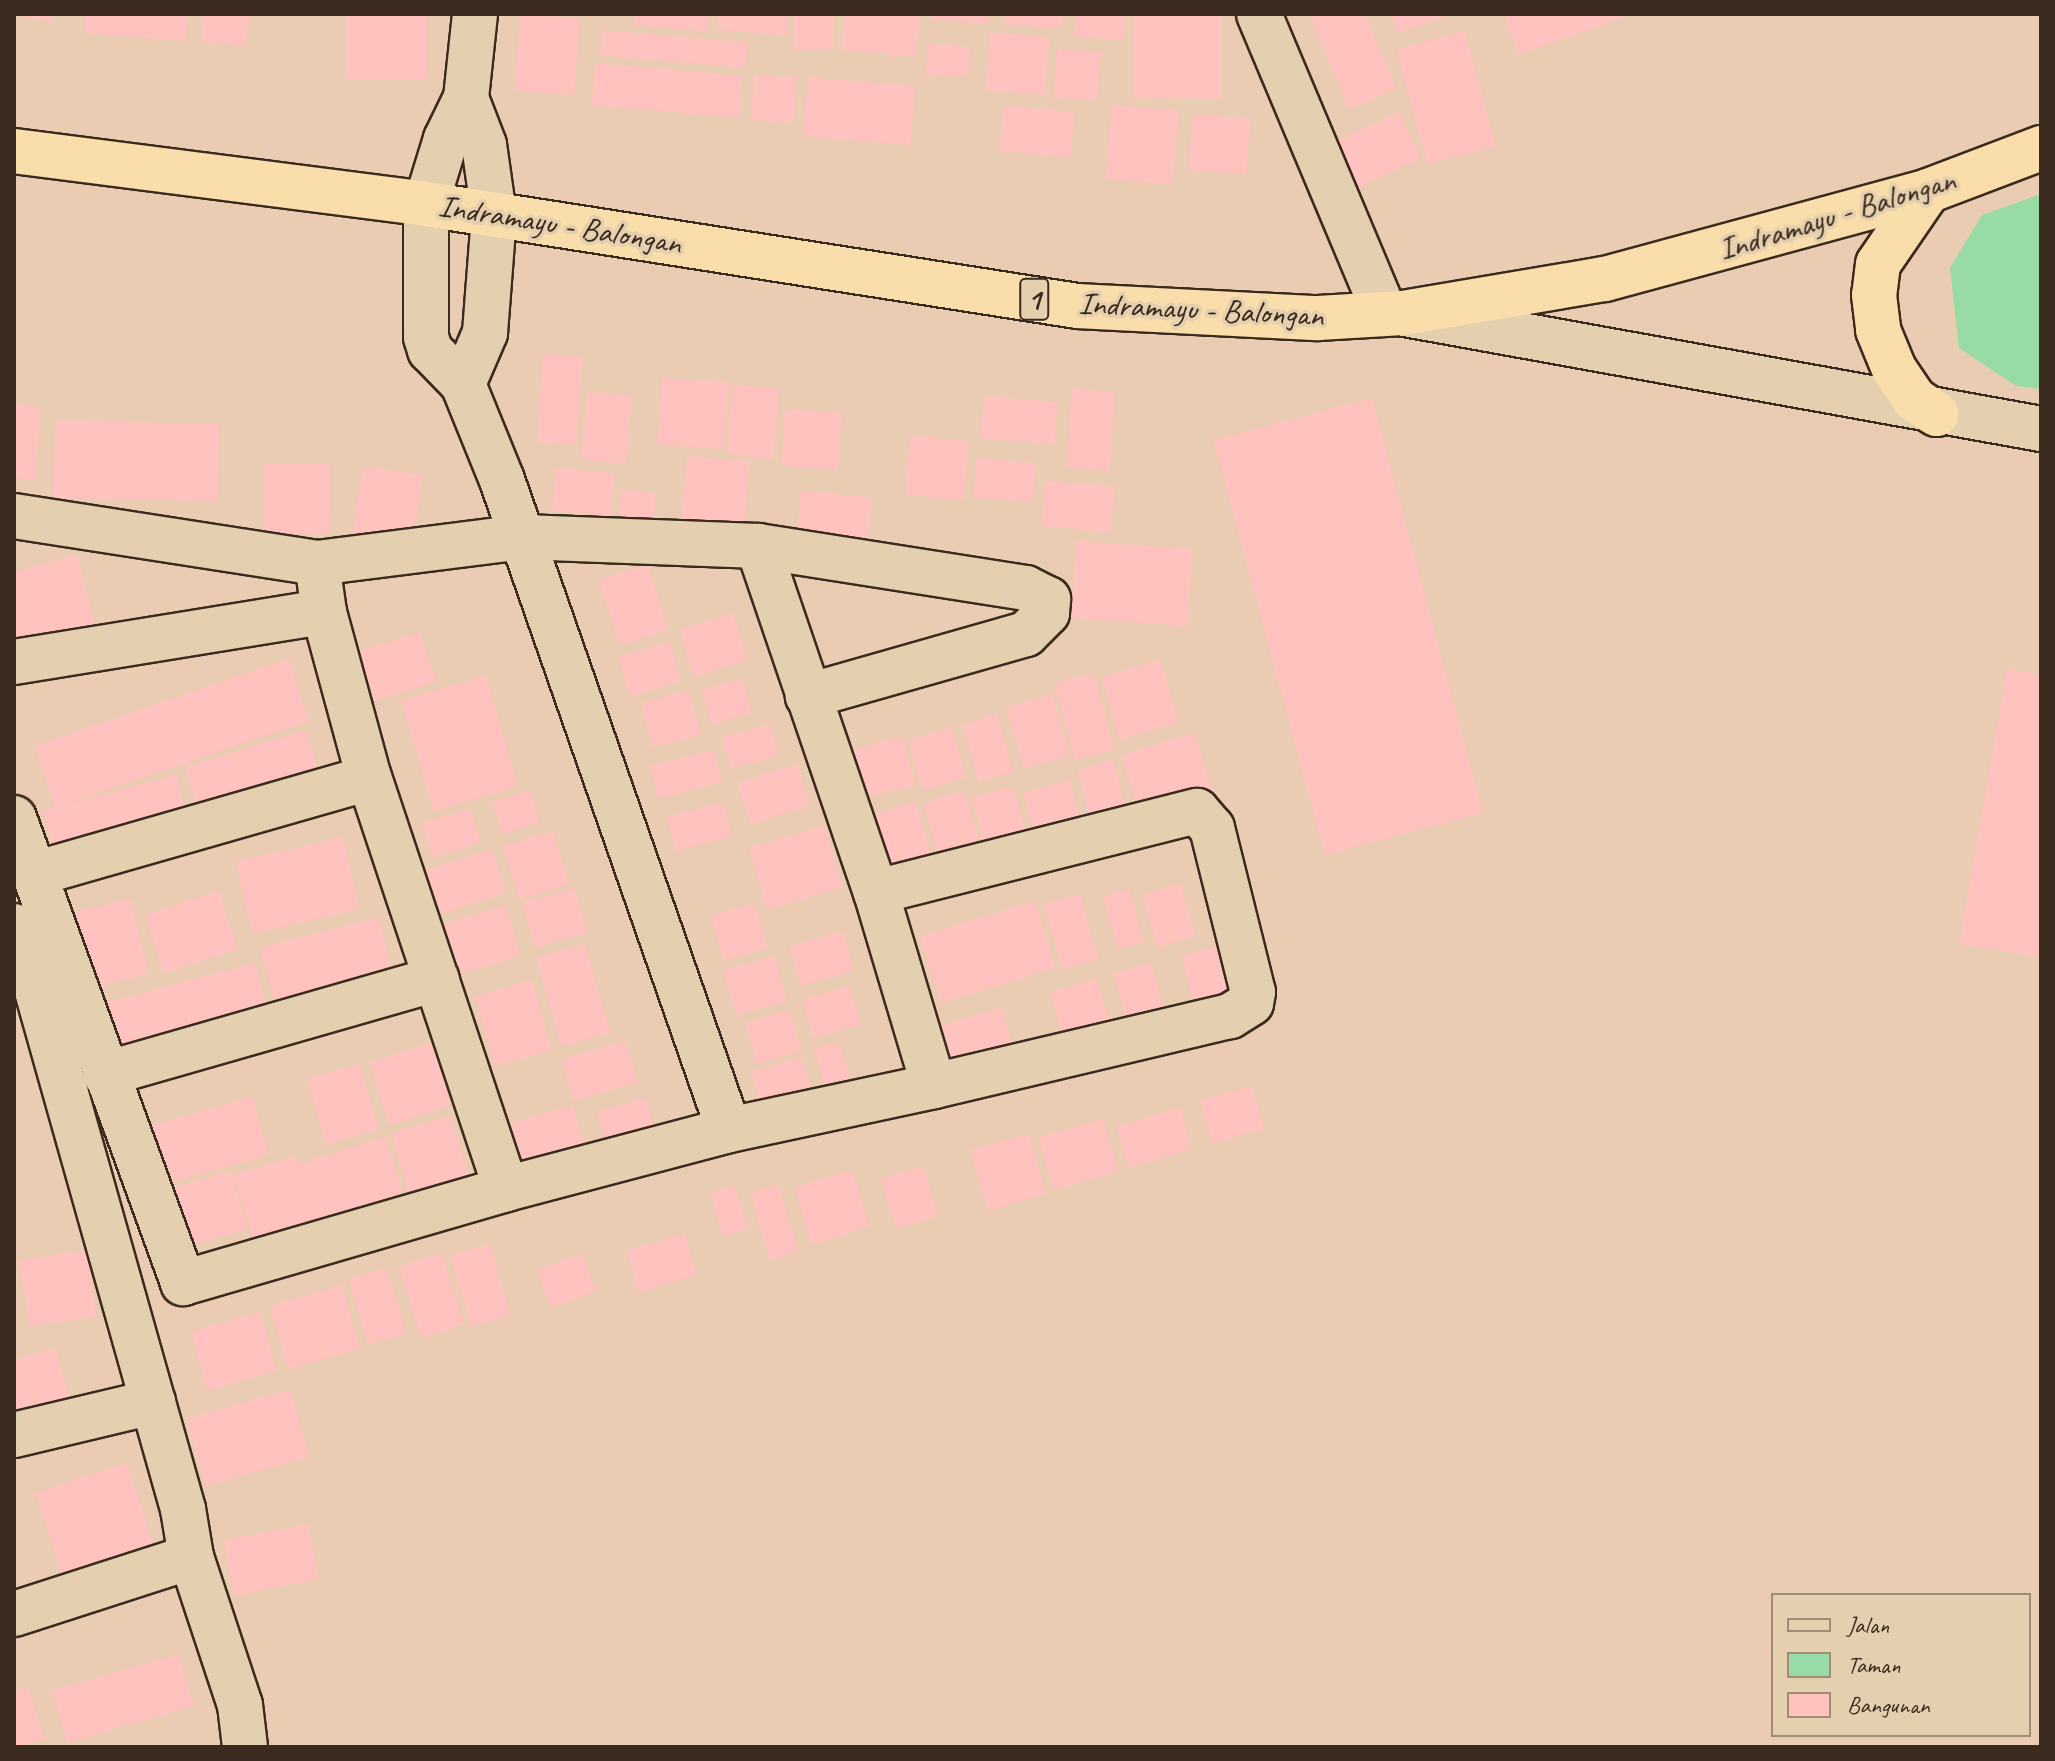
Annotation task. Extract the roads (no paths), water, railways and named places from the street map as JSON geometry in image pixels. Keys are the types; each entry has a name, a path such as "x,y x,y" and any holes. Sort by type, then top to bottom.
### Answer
{"highway":[{"name":"Indramayu - Balongan","path":"14,151 426,204 1077,306 1212,316 1394,314 1605,279 1928,191 2041,148"},
{"path":"1928,191 1878,264 1874,295 1878,330 1894,369 1914,399 1936,414"}],"street":[{"path":"475,14 466,98 446,139 426,204 426,337 430,350 463,384 523,537 729,1130"},
{"path":"1259,14 1394,314 1936,414 2041,429"},
{"path":"463,384 485,333 494,215 484,145 466,98"},
{"path":"14,516 317,563 523,537 758,546 1026,588 1048,599 1047,613 1026,634 808,696"},
{"path":"758,546 876,892 934,1086"},
{"path":"317,563 324,612 369,778 506,1189"},
{"path":"14,662 324,612"},
{"path":"34,874 369,778"},
{"path":"14,818 178,1277 187,1284 506,1189 729,1130 934,1086 1243,1010 1253,992 1212,828 1197,811 1183,812 876,892"},
{"path":"14,926 32,973 153,1402 191,1557 240,1705 241,1744"},
{"path":"105,1074 437,979"},
{"path":"14,1435 153,1402"},
{"path":"14,1614 191,1557"}]}
